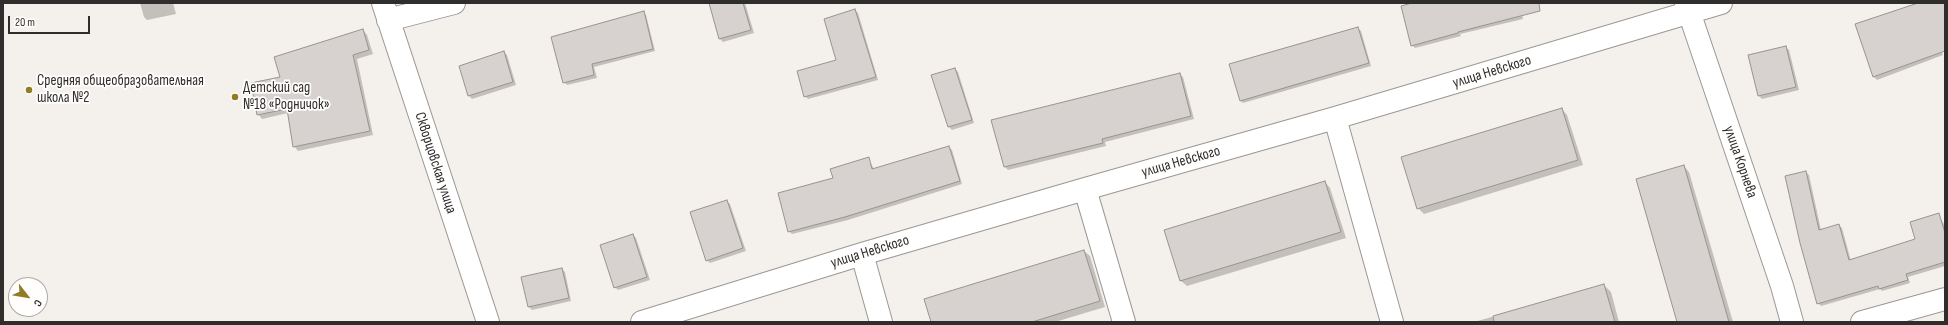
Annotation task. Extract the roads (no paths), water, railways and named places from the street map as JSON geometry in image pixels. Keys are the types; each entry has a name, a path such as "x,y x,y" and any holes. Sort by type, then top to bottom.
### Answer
{"street":[{"path":"385,11 454,3"},
{"name":"улица Невского","path":"642,322 862,254 1335,118 1688,8 1721,3"},
{"name":"улица Корнева","path":"1688,8 1782,286 1792,322"},
{"name":"Скворцовская улица","path":"385,11 488,322"},
{"path":"1335,118 1392,322"},
{"path":"1085,189 1124,322"},
{"path":"862,254 881,322"},
{"path":"1862,322 1945,299"}],"place":[{"name":"Средняя общеобразовательная школа №2","path":"29,90"},
{"name":"Детский сад №18 «Родничок»","path":"235,97"}]}
